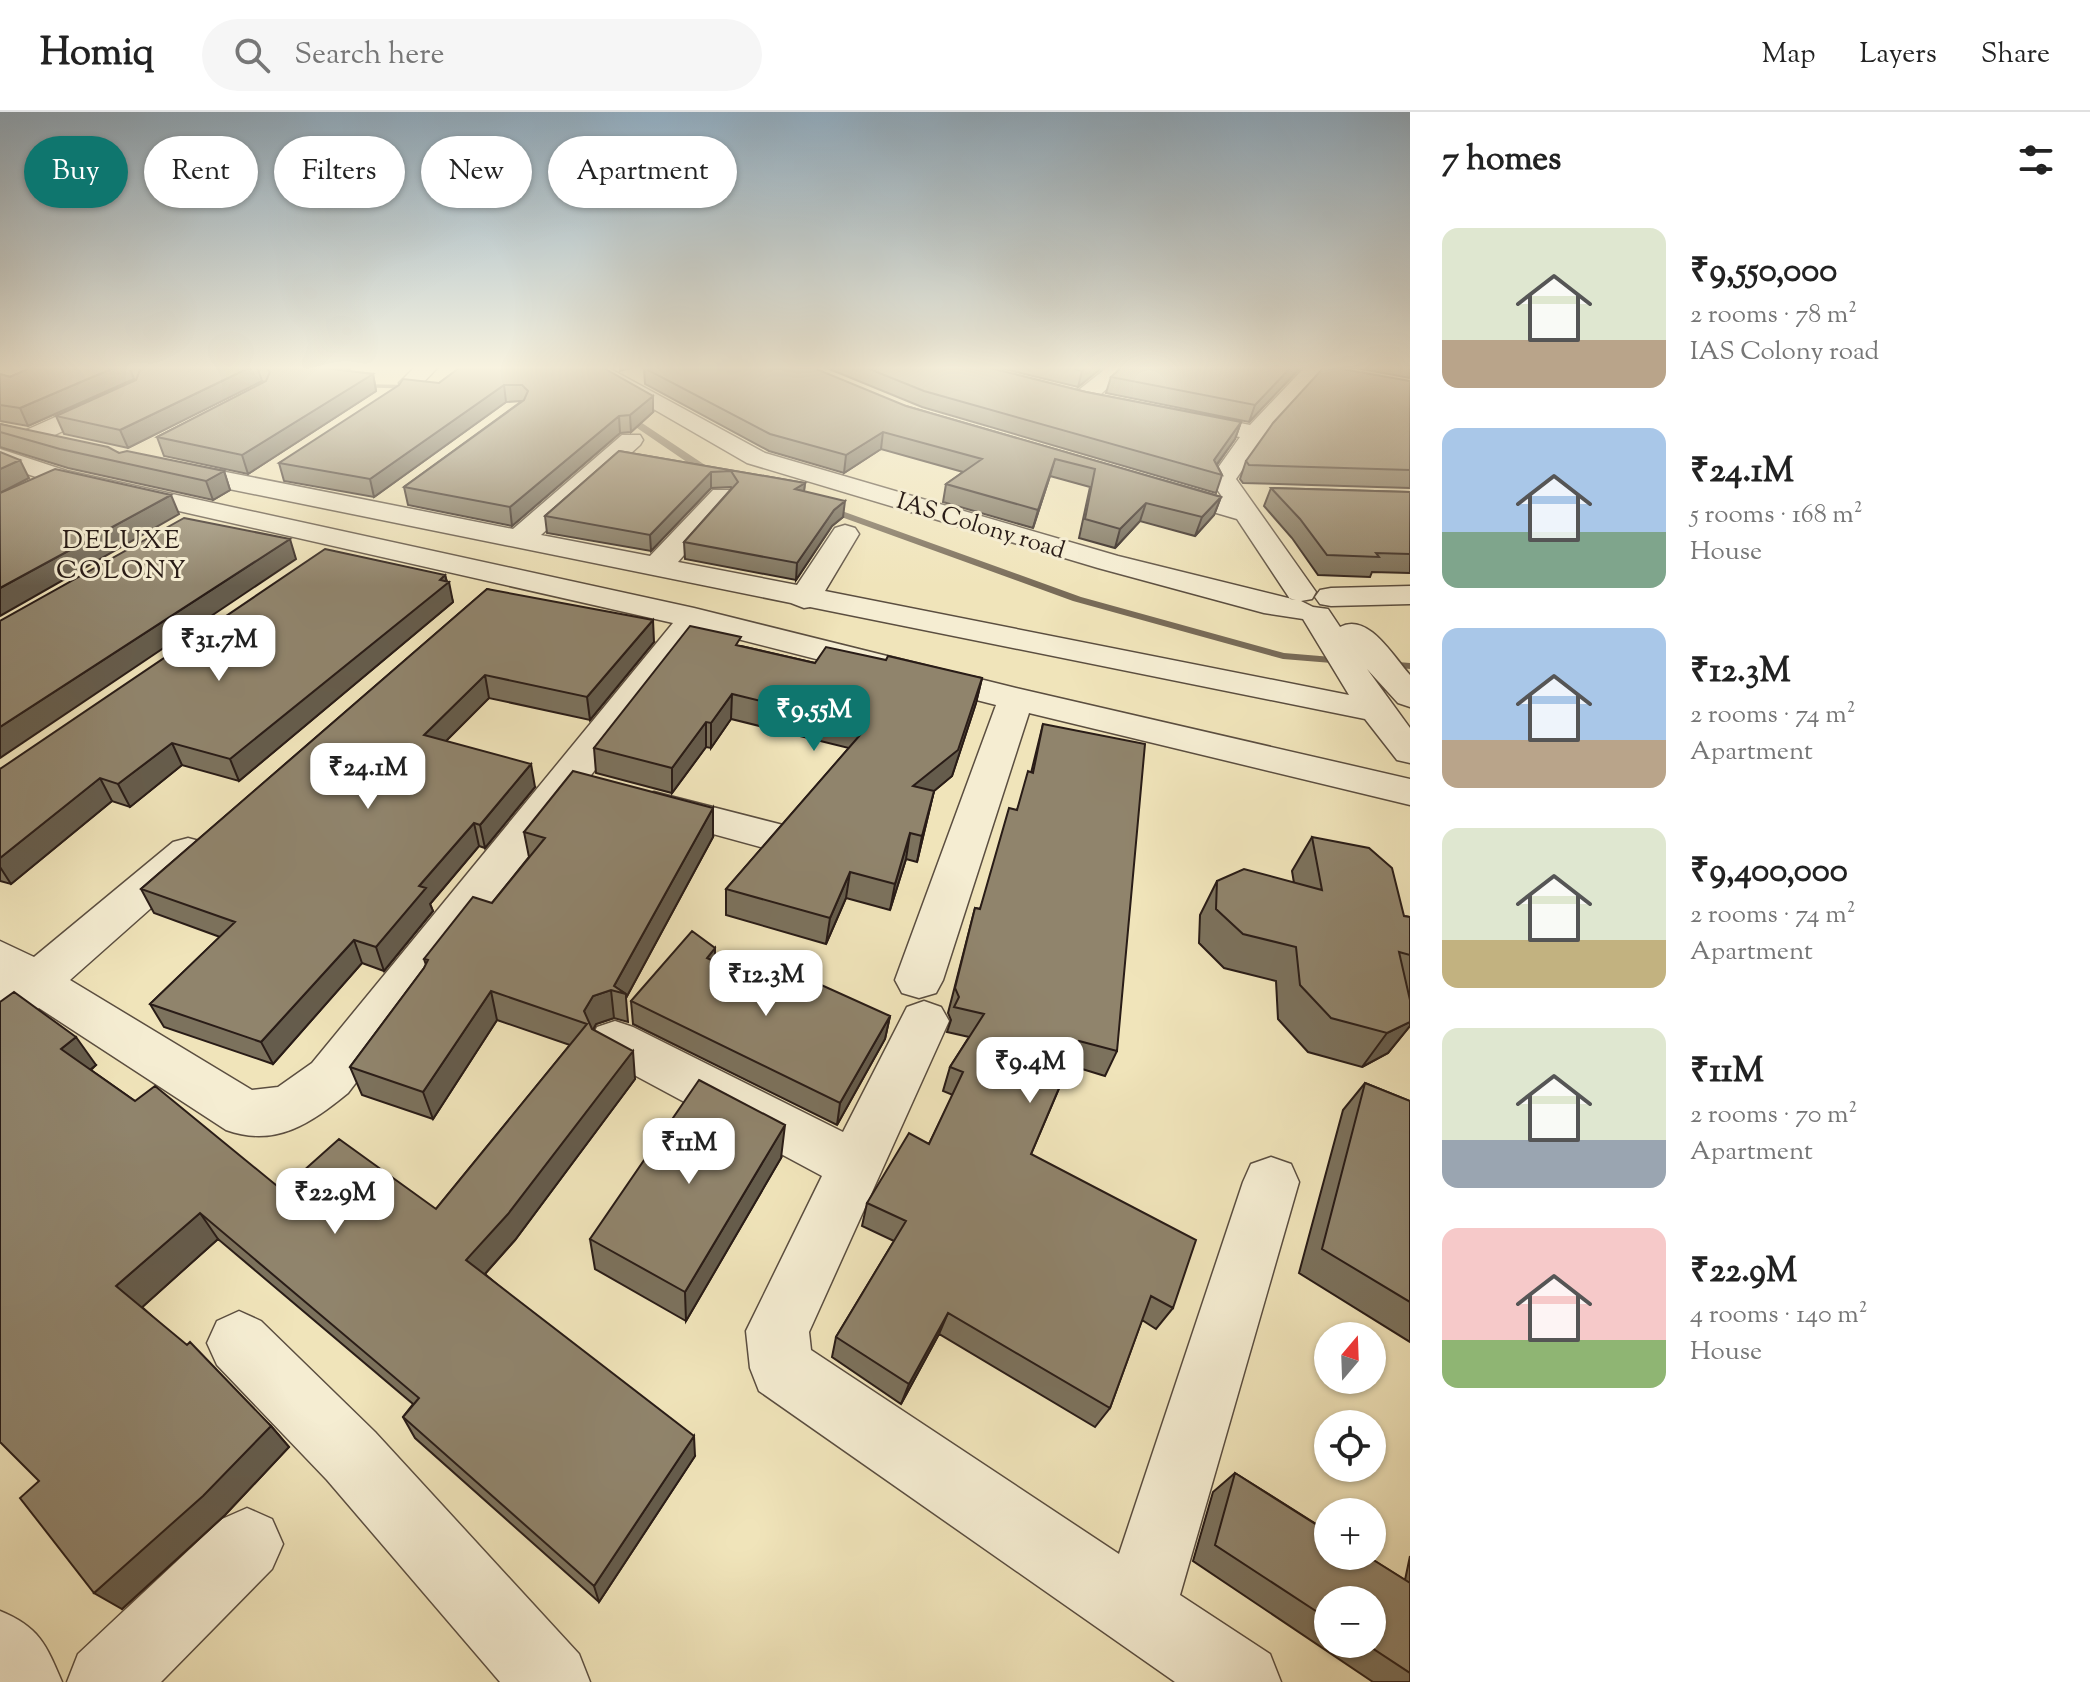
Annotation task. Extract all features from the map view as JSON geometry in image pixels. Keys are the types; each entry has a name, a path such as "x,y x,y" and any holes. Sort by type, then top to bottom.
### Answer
{"street":[{"path":"45,439 74,447"},
{"name":"IAS Colony road","path":"722,439 756,458 1108,562 1264,604 1317,606 1410,595"},
{"path":"1251,439 1223,479 1249,501 1317,606 1375,677 1410,752"},
{"path":"473,606 512,558 631,440"},
{"path":"0,457 60,477 347,541 512,558 656,568 804,599 1375,677"},
{"path":"143,464 380,510 512,558 694,618 1016,699 1410,792"},
{"path":"253,486 278,470"},
{"path":"24,495 60,477"},
{"path":"1142,483 1249,501"},
{"path":"380,510 404,492"},
{"path":"656,568 722,496"},
{"path":"172,534 211,511"},
{"path":"804,599 845,534"},
{"path":"308,567 347,541"},
{"path":"216,829 11,985 245,1114 290,1108 330,1078 597,789 694,618"},
{"path":"1016,699 922,1000 854,1165 777,1331 782,1368 1242,1682"},
{"path":"597,789 768,835"},
{"path":"615,1041 854,1165"},
{"path":"1137,1613 1271,1182"},
{"path":"239,1343 351,1456 551,1682"},
{"path":"106,1682 247,1544"},
{"path":"0,1649 23,1682"}],"building":[{"path":"26,439 72,439 108,447 119,453 127,451 224,471 206,481"},
{"path":"168,439 267,439 242,455"},
{"path":"316,439 427,439 370,479 279,463"},
{"path":"470,439 591,439 510,507 404,487"},
{"path":"789,439 871,439 846,455"},
{"path":"910,439 1021,439 1221,497 1202,517 1146,503 1120,529 1085,519 1095,469 1055,459 1038,510 946,484 982,459"},
{"path":"1095,439 1229,439 1214,460 1222,475"},
{"path":"1261,439 1410,439 1410,470 1249,465 1246,461"},
{"path":"619,451 805,483 795,489 845,501 834,510 797,563 684,542 738,482 731,471 711,472 650,535 545,516"},
{"path":"0,452 20,460 0,469"},
{"path":"55,469 171,495 0,588 0,493"},
{"path":"1271,488 1410,492 1410,554 1376,553 1379,557 1327,555"},
{"path":"184,518 290,539 0,727 0,621"},
{"path":"325,549 445,575 440,580 449,582 230,759 172,743 118,784 100,778 0,858 0,769"},
{"path":"487,589 653,620 587,697 485,675 424,735 531,764 480,825 474,823 419,886 426,888 376,947 354,940 261,1042 150,1004 235,922 141,889"},
{"path":"690,626 741,637 736,645 815,663 826,647 886,660 888,656 982,678 958,750 913,786 934,791 922,836 910,833 895,884 850,872 830,918 726,889 867,727 732,694 711,723 706,722 672,768 594,748"},
{"path":"1043,724 1145,744 1117,1051 1079,1041 1031,1154 1196,1240 1173,1308 1151,1296 1110,1408 948,1313 909,1384 836,1337 906,1221 867,1203 909,1133 929,1144 963,1072 950,1067 984,1014 954,1007 959,997 955,988 975,908 980,909 1009,808 1017,810 1028,771 1033,773"},
{"path":"573,771 713,808 614,986 626,994 611,990 593,996 584,1011 592,1029 633,1051 508,1214 466,1260 694,1436 594,1586 403,1417 419,1398 200,1213 116,1286 187,1345 190,1342 271,1426 203,1496 94,1593 20,1498 39,1481 0,1442 0,1002 14,992 76,1037 61,1049 135,1101 155,1086 282,1190 339,1139 436,1209 587,1024 491,991 423,1092 350,1067 424,968 428,960 424,959 473,897 492,903 545,838 524,832"},
{"path":"1312,837 1369,848 1392,868 1404,916 1410,917 1410,955 1399,952 1410,1000 1410,1022 1387,1033 1331,1018 1300,985 1296,947 1243,934 1216,909 1217,881 1244,869 1322,890"},
{"path":"692,931 715,948 707,958 784,992 797,974 890,1016 840,1103 631,1001"},
{"path":"699,1080 785,1125 685,1292 590,1239"},
{"path":"1365,1083 1410,1101 1410,1302 1322,1249"},
{"path":"1235,1473 1314,1523 1314,1570 1386,1568 1410,1583 1410,1673 1386,1657 1386,1586 1314,1586 1314,1610 1215,1545"}],"waterway":[{"path":"659,439 710,471"},
{"path":"825,508 1077,599 1283,656 1344,661"},
{"path":"1385,664 1410,666"}],"district":[{"name":"DELUXE COLONY","path":"122,554"}]}
